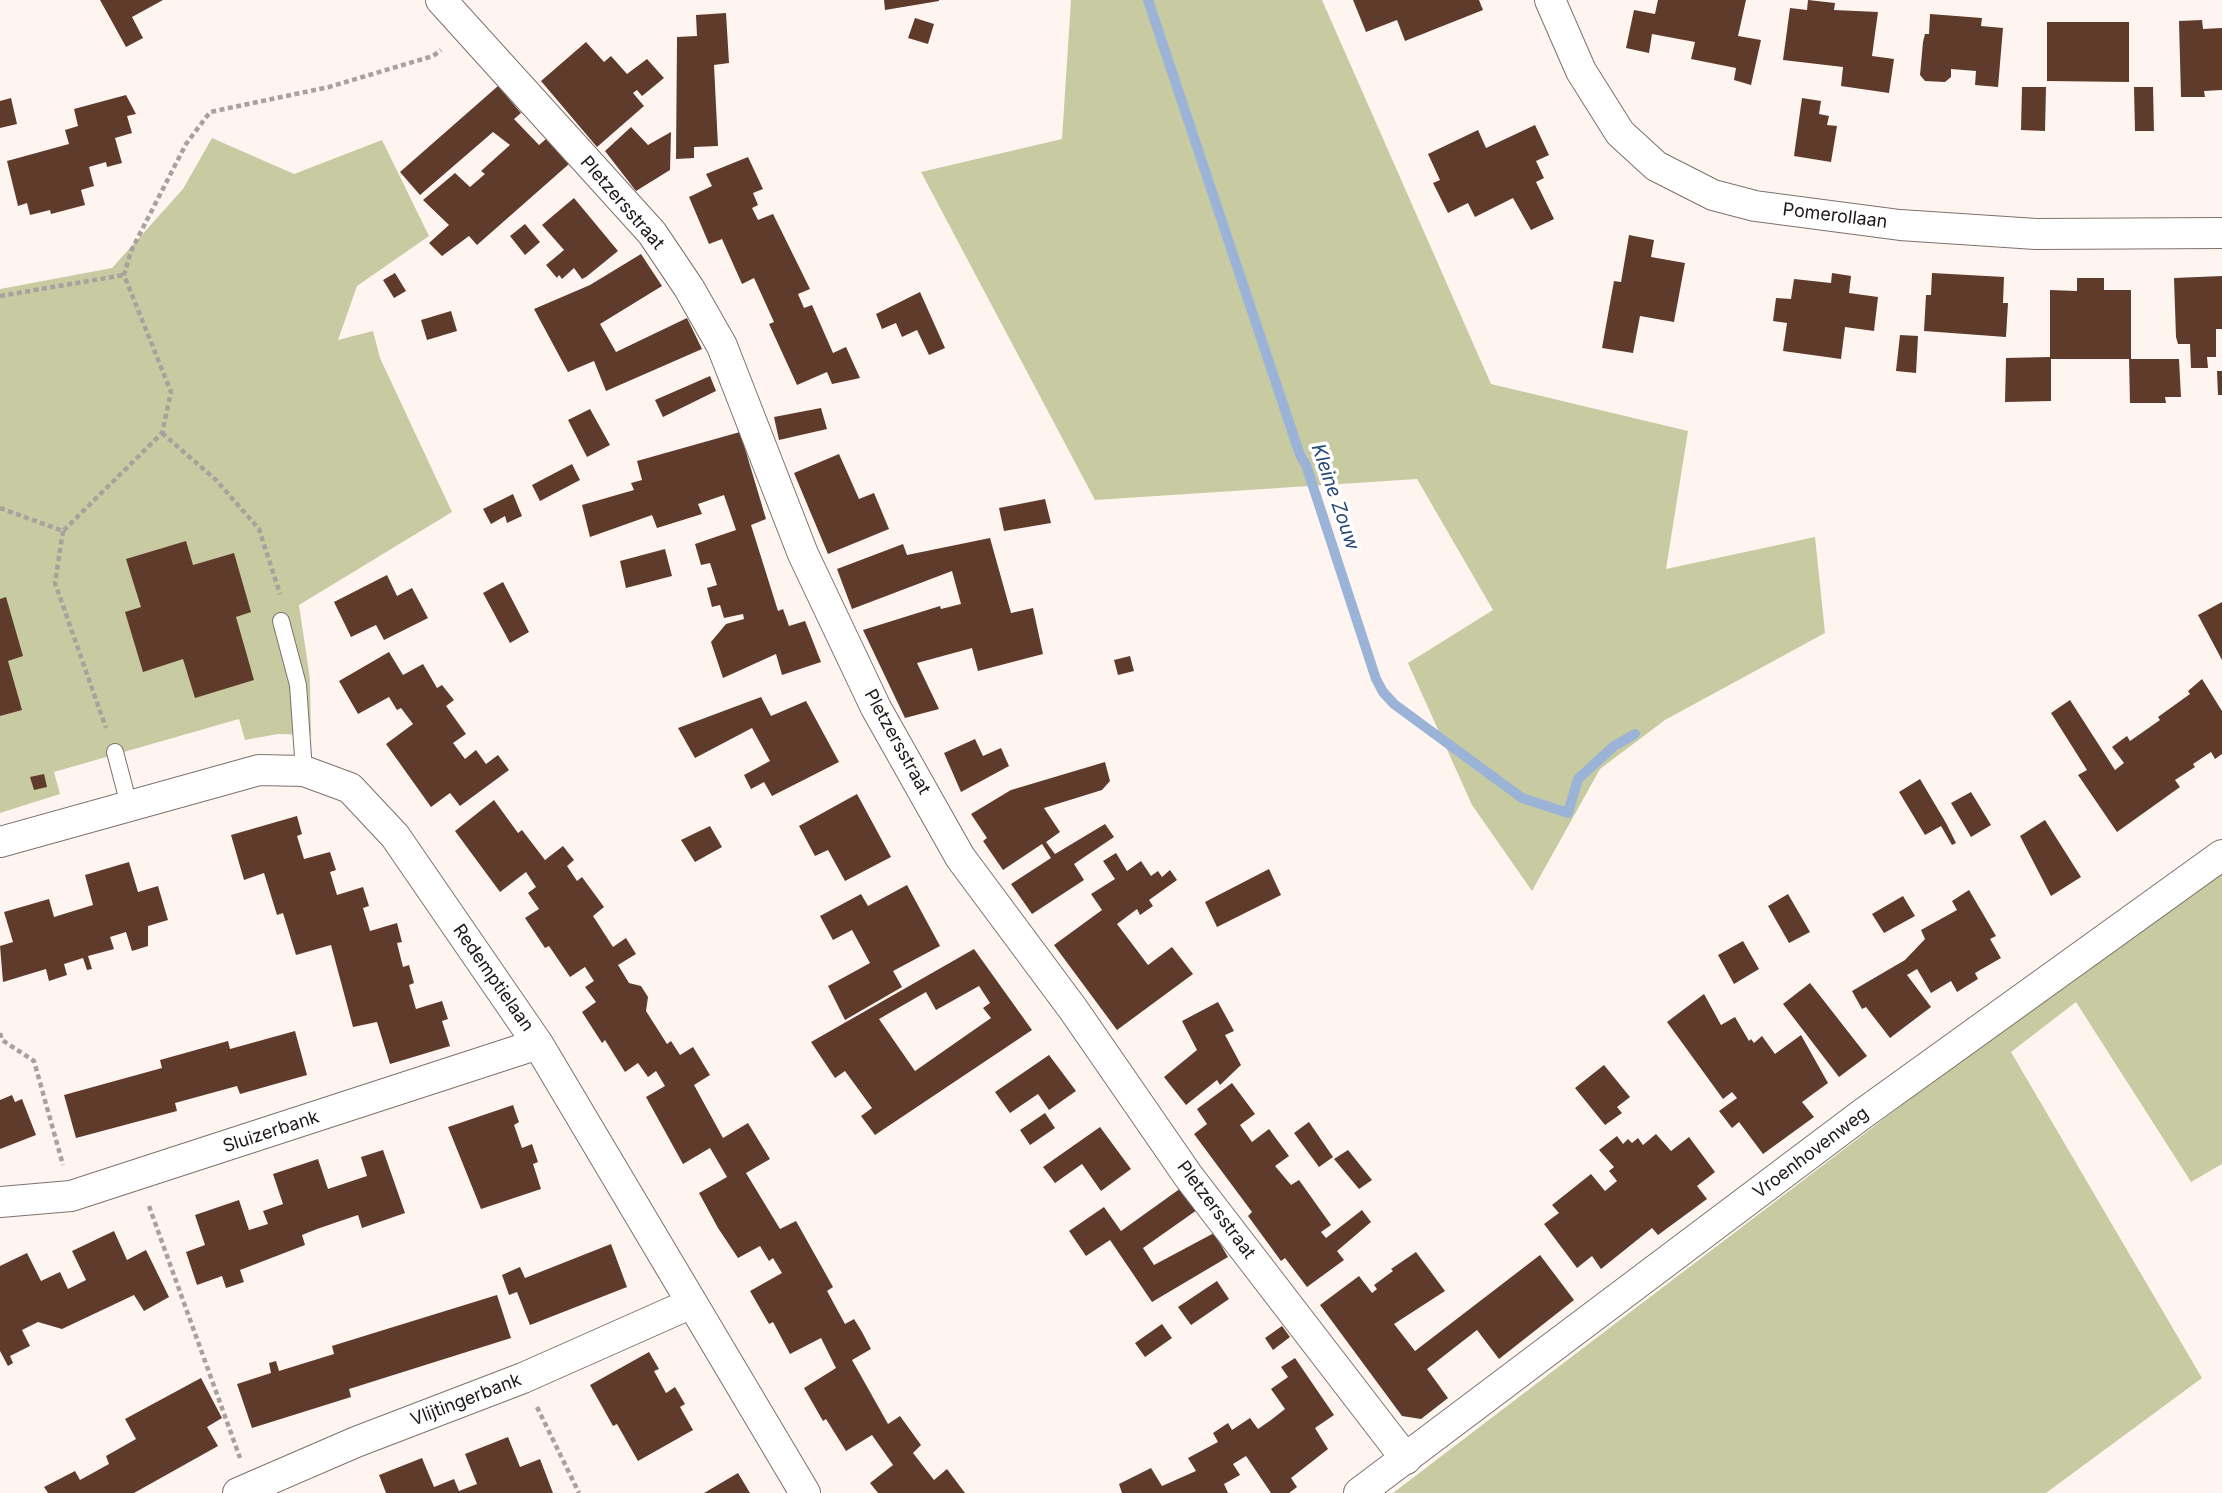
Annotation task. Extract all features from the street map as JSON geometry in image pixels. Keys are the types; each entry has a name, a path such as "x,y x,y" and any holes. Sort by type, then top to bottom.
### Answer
{"street":[{"name":"Pletzersstraat","path":"441,0 652,233 689,288 728,358 803,554 853,660 876,708 960,857 1073,1009 1189,1177 1406,1459"},
{"name":"Pomerollaan","path":"1550,0 1581,71 1620,134 1656,166 1713,195 1755,206 1914,226 2036,234 2222,233"},
{"name":"Redemptielaan","path":"0,842 259,770 304,771 349,788 380,817 538,1044 805,1493"},
{"name":"Vroenhovenweg","path":"1406,1459 1861,1115 2222,855"},
{"name":"Sluizerbank","path":"0,1202 71,1196 538,1044"},
{"name":"Vlijtingerbank","path":"244,1490 356,1442 523,1378 692,1303"},
{"path":"1359,1493 1406,1459"}],"lane":[{"path":"281,621 298,685 304,771"},
{"path":"115,752 129,805"}],"path":[{"path":"115,752 55,583 63,531 162,433 171,392 124,275 131,251 186,144 210,112 329,87 433,55"},
{"path":"0,296 124,275"},
{"path":"162,433 216,480 259,529 279,587 281,621"},
{"path":"0,508 63,531"},
{"path":"0,1033 2,1040 34,1061 71,1196"},
{"path":"138,1175 244,1490"},
{"path":"523,1378 579,1493"}],"green space":[{"path":"1071,0 1322,0 1491,384 1688,431 1666,569 1815,537 1825,633 1665,720 1600,769 1532,891 1472,805 1408,663 1493,610 1417,479 1095,500 921,172 1062,139"},
{"path":"212,138 294,174 382,140 429,236 357,286 338,340 373,331 380,358 452,512 299,605 310,679 311,735 278,734 245,740 239,719 54,772 60,794 0,813 0,289 112,268 183,189"},
{"path":"2222,861 2222,1164 2191,1182 2076,1002 2011,1052 2202,1378 2046,1493 1393,1493"}],"building":[{"path":"100,0 163,0 132,17 143,38 126,47"},
{"path":"884,0 939,0 939,1 885,10"},
{"path":"1353,0 1479,0 1483,10 1405,41 1397,20 1366,32"},
{"path":"1658,0 1746,0 1738,36 1761,40 1751,85 1734,80 1736,68 1691,59 1695,42 1652,34 1649,53 1626,48 1634,10 1655,14"},
{"path":"1808,0 1835,3 1834,10 1878,12 1872,56 1894,59 1889,93 1841,86 1843,67 1783,60 1790,8 1807,10"},
{"path":"726,13 729,63 714,65 718,146 694,147 694,158 676,159 677,37 697,36 696,15"},
{"path":"1930,14 1982,18 1981,26 2003,28 1998,87 1975,85 1976,71 1951,69 1951,77 1945,82 1925,81 1920,75 1923,42 1925,34 1929,34"},
{"path":"915,18 934,24 928,44 908,38"},
{"path":"2202,20 2203,29 2222,28 2222,90 2204,91 2205,97 2181,97 2179,21"},
{"path":"2047,22 2129,22 2129,82 2047,81"},
{"path":"586,42 604,62 611,56 627,74 647,59 664,78 642,96 637,90 633,93 644,106 597,147 541,81"},
{"path":"498,86 521,113 514,119 539,145 546,139 569,164 477,245 469,236 442,256 429,243 449,225 423,200 455,173 470,187 485,174 481,171 510,145 493,132 420,195 400,172"},
{"path":"2022,87 2046,87 2045,131 2021,130"},
{"path":"2134,87 2153,87 2154,131 2135,131"},
{"path":"126,95 136,114 127,116 132,133 115,138 122,163 107,167 106,162 89,167 94,186 81,190 85,205 51,214 50,210 30,215 27,203 18,206 7,161 69,144 65,130 78,126 74,109"},
{"path":"11,98 17,124 0,128 0,101"},
{"path":"1802,98 1821,101 1819,114 1829,116 1827,125 1837,126 1831,162 1794,156"},
{"path":"1535,125 1549,155 1536,161 1544,178 1536,182 1554,219 1531,230 1513,198 1475,217 1468,203 1448,213 1433,183 1440,180 1428,154 1478,130 1486,148"},
{"path":"631,127 648,145 671,132 670,170 636,191 605,151"},
{"path":"748,157 763,189 753,193 758,205 752,208 758,220 773,214 810,289 798,294 804,308 812,305 833,353 846,347 860,378 832,384 827,372 797,385 769,324 774,322 754,278 742,284 722,239 709,244 689,197 712,186 706,174"},
{"path":"574,198 618,251 582,279 574,268 562,279 559,275 557,278 546,265 564,250 542,225"},
{"path":"525,224 540,242 525,255 510,236"},
{"path":"1629,235 1654,240 1651,257 1685,263 1674,322 1640,316 1633,353 1602,348 1614,281 1621,282"},
{"path":"641,254 662,286 600,324 616,352 687,318 702,349 606,391 594,361 568,372 534,309 590,285"},
{"path":"395,273 406,291 394,298 383,280"},
{"path":"1832,273 1851,276 1849,293 1878,297 1874,331 1845,327 1841,359 1783,351 1787,323 1773,321 1776,298 1791,299 1794,279 1831,283"},
{"path":"1932,273 2004,277 2003,303 2008,303 2006,337 1924,331 1926,295 1931,295"},
{"path":"2222,276 2222,329 2216,329 2216,357 2207,357 2208,368 2191,368 2190,344 2178,344 2176,337 2174,278"},
{"path":"2077,278 2104,278 2104,290 2131,290 2131,359 2179,359 2181,397 2165,397 2166,403 2130,403 2129,359 2051,359 2051,401 2005,402 2006,358 2050,357 2050,290 2077,291"},
{"path":"920,292 945,348 929,355 917,330 902,337 896,323 882,329 876,314"},
{"path":"451,311 457,331 427,340 421,320"},
{"path":"1900,335 1918,336 1916,373 1896,371"},
{"path":"2217,371 2222,371 2222,395 2218,395"},
{"path":"710,376 716,391 663,417 655,400"},
{"path":"821,408 827,429 779,440 774,417"},
{"path":"590,409 610,445 587,457 568,420"},
{"path":"740,432 766,519 751,525 778,611 783,609 789,626 805,621 821,662 782,675 776,654 723,678 711,642 726,624 744,619 743,614 724,618 720,605 712,607 707,588 717,585 710,563 701,565 695,544 736,530 724,495 698,504 702,514 657,528 652,515 590,537 582,505 634,490 631,483 642,480 637,461"},
{"path":"839,454 859,499 874,493 889,529 828,554 794,473"},
{"path":"572,464 580,480 540,501 532,485"},
{"path":"513,494 522,516 507,523 505,516 491,524 483,509"},
{"path":"1045,499 1051,523 1004,531 999,508"},
{"path":"990,538 1011,613 1033,608 1043,654 978,671 972,648 917,663 939,709 905,718 863,630 940,606 941,609 961,604 952,571 852,609 837,569 903,544 907,555"},
{"path":"186,541 193,565 234,553 251,612 236,617 254,680 195,698 183,659 143,672 125,612 141,607 126,559"},
{"path":"665,549 672,576 626,588 620,561"},
{"path":"387,575 397,596 412,588 428,618 384,640 376,625 351,637 334,602"},
{"path":"503,582 529,632 510,643 483,593"},
{"path":"6,597 23,656 8,661 22,710 0,716 0,599"},
{"path":"2222,602 2222,660 2198,615"},
{"path":"389,652 403,675 423,664 437,688 442,685 454,700 446,706 466,734 453,743 465,759 476,750 486,764 498,755 509,770 460,806 450,793 431,807 386,744 413,724 401,708 397,710 389,697 358,714 339,681"},
{"path":"1130,656 1134,671 1118,675 1114,660"},
{"path":"2202,679 2222,711 2222,754 2215,759 2211,752 2193,764 2195,767 2175,780 2180,787 2117,832 2078,775 2087,770 2051,713 2070,700 2115,770 2124,763 2112,747 2127,736 2130,741 2160,720 2158,717 2190,694 2188,691"},
{"path":"761,697 771,716 806,701 839,762 772,796 764,782 751,789 744,775 770,761 752,728 695,758 678,728"},
{"path":"975,739 983,756 1001,748 1009,766 961,792 944,753"},
{"path":"1105,762 1110,781 1102,790 1044,808 1060,832 1046,842 1055,854 1105,824 1114,837 1074,864 1084,880 1032,914 1011,884 1051,858 1042,844 1003,870 983,841 987,838 971,814 1011,790"},
{"path":"44,774 47,787 34,790 30,777"},
{"path":"1920,779 1956,843 1952,845 1941,826 1925,835 1899,792"},
{"path":"1971,792 1991,825 1971,837 1951,803"},
{"path":"857,794 891,857 845,881 828,850 815,856 799,826"},
{"path":"494,800 518,833 522,830 545,860 563,846 574,860 567,866 577,881 582,877 604,907 593,916 613,947 626,938 636,954 618,965 629,983 641,986 648,997 646,1011 667,1044 671,1041 680,1055 693,1047 710,1075 694,1085 723,1138 748,1123 770,1159 746,1173 780,1229 796,1221 833,1287 827,1291 845,1324 854,1319 862,1332 871,1349 852,1360 888,1424 900,1416 921,1445 913,1453 934,1480 947,1469 965,1493 878,1493 870,1483 893,1465 872,1435 846,1451 826,1419 823,1421 804,1388 836,1368 821,1338 790,1354 773,1322 769,1324 750,1291 782,1273 773,1258 769,1261 760,1246 738,1258 718,1228 699,1193 727,1177 710,1148 683,1164 646,1097 665,1086 656,1071 648,1077 638,1063 625,1072 605,1040 602,1043 582,1012 596,1002 585,987 594,981 585,967 570,977 549,946 545,948 525,918 539,909 528,893 536,887 526,872 500,892 455,831"},
{"path":"297,816 302,834 297,836 304,859 330,852 336,870 330,872 337,895 363,887 369,906 363,908 370,931 397,923 402,942 397,943 403,967 409,965 414,983 409,985 416,1009 442,1001 448,1019 442,1021 450,1046 390,1064 377,1022 353,1027 331,945 296,955 283,913 277,915 264,873 244,880 231,835"},
{"path":"2045,820 2081,877 2051,896 2020,836"},
{"path":"710,826 722,847 695,862 681,840"},
{"path":"1116,853 1127,871 1141,861 1151,876 1158,871 1162,877 1170,870 1177,880 1149,900 1153,906 1140,915 1137,909 1117,924 1148,965 1172,947 1193,974 1117,1030 1054,945 1102,910 1091,894 1115,879 1103,861"},
{"path":"129,862 138,892 158,886 168,920 148,926 148,946 132,951 126,932 110,937 114,949 88,956 92,969 87,970 83,958 64,964 67,975 49,981 46,969 3,982 0,946 13,942 4,912 49,899 54,917 93,905 85,875"},
{"path":"1269,869 1281,895 1217,927 1205,902"},
{"path":"907,885 940,946 893,971 902,987 845,1020 828,986 870,963 852,930 833,940 820,916 861,894 868,906"},
{"path":"1969,890 1996,936 1990,939 2001,958 1975,973 1978,979 1957,992 1951,981 1931,993 1917,969 1907,975 1931,1007 1890,1038 1866,1007 1862,1009 1852,991 1905,960 1925,939 1921,930 1957,910 1952,901"},
{"path":"1788,894 1810,932 1789,943 1768,906"},
{"path":"1903,896 1915,916 1884,933 1872,914"},
{"path":"1743,941 1759,969 1734,984 1718,955"},
{"path":"974,949 1032,1030 875,1135 861,1116 872,1108 845,1071 835,1078 811,1042","holes":["979,986 990,1003 983,1008 991,1018 915,1071 879,1019 926,992 936,1010"]},
{"path":"1810,983 1867,1056 1839,1077 1783,1004"},
{"path":"1704,994 1721,1025 1735,1017 1749,1041 1751,1039 1754,1043 1762,1036 1775,1054 1801,1035 1828,1083 1802,1102 1814,1117 1763,1154 1739,1122 1732,1128 1719,1111 1737,1098 1732,1092 1723,1099 1667,1022"},
{"path":"1218,1002 1234,1031 1225,1035 1241,1065 1220,1085 1217,1080 1186,1105 1164,1077 1197,1050 1182,1021"},
{"path":"295,1031 307,1075 240,1094 237,1086 175,1103 177,1111 76,1138 64,1095 162,1068 160,1060 228,1041 230,1049"},
{"path":"1049,1055 1076,1091 1049,1110 1038,1094 1010,1113 995,1092"},
{"path":"1604,1065 1630,1097 1617,1107 1622,1113 1605,1125 1575,1088"},
{"path":"1232,1083 1255,1114 1240,1125 1252,1142 1269,1129 1289,1156 1275,1166 1291,1185 1299,1180 1331,1225 1321,1232 1326,1238 1362,1210 1371,1222 1337,1251 1344,1260 1307,1287 1285,1258 1281,1261 1248,1216 1252,1212 1194,1134 1207,1124 1197,1109"},
{"path":"12,1095 15,1102 22,1099 36,1135 0,1149 0,1100"},
{"path":"513,1105 519,1122 514,1125 522,1148 532,1144 538,1162 533,1164 541,1189 481,1209 448,1127"},
{"path":"1045,1113 1055,1128 1030,1145 1020,1130"},
{"path":"1309,1122 1333,1157 1319,1167 1294,1133"},
{"path":"1100,1127 1131,1169 1101,1191 1082,1164 1055,1183 1043,1167"},
{"path":"1656,1134 1671,1151 1689,1137 1715,1172 1697,1186 1707,1199 1658,1235 1652,1228 1601,1269 1592,1256 1577,1268 1544,1224 1559,1213 1552,1205 1591,1174 1605,1191 1617,1181 1609,1171 1614,1167 1599,1150 1617,1136 1623,1144 1628,1139 1632,1143 1638,1138 1643,1145"},
{"path":"383,1150 405,1213 362,1228 358,1215 317,1229 302,1235 305,1245 240,1270 244,1282 226,1288 222,1276 197,1285 186,1252 205,1245 195,1215 239,1200 249,1230 268,1224 263,1211 283,1204 273,1174 318,1159 328,1189 367,1176 361,1157"},
{"path":"1348,1150 1372,1180 1359,1189 1334,1159"},
{"path":"1181,1188 1197,1210 1143,1248 1154,1265 1214,1233 1228,1257 1152,1302 1110,1240 1086,1256 1069,1231 1104,1207 1121,1231"},
{"path":"114,1231 127,1260 146,1250 169,1297 144,1311 134,1295 62,1329 38,1322 22,1330 30,1346 10,1356 13,1363 8,1366 0,1351 0,1266 27,1253 41,1281 60,1272 68,1289 86,1280 72,1251"},
{"path":"611,1244 627,1287 530,1325 517,1292 509,1295 502,1275 520,1267 525,1278"},
{"path":"1416,1252 1445,1291 1394,1324 1415,1351 1540,1255 1574,1300 1499,1359 1477,1330 1427,1369 1448,1398 1421,1419 1402,1416 1320,1305 1359,1276 1372,1293 1377,1289 1374,1285 1393,1271 1391,1269"},
{"path":"1217,1281 1229,1299 1191,1325 1178,1307"},
{"path":"497,1295 511,1338 349,1389 351,1397 252,1428 237,1384 271,1373 269,1363 276,1361 279,1371 334,1354 332,1346"},
{"path":"1162,1324 1172,1338 1145,1357 1135,1343"},
{"path":"1282,1326 1290,1337 1273,1350 1265,1338"},
{"path":"649,1352 659,1369 654,1371 666,1393 675,1387 685,1404 680,1407 693,1430 638,1461 617,1424 613,1426 590,1385"},
{"path":"1295,1358 1334,1415 1315,1428 1328,1449 1291,1478 1297,1487 1289,1493 1271,1493 1246,1456 1233,1464 1240,1475 1224,1484 1228,1493 1122,1493 1119,1484 1151,1468 1162,1486 1196,1471 1188,1458 1218,1442 1213,1433 1228,1423 1232,1430 1250,1418 1258,1429 1271,1420 1285,1409 1271,1389 1288,1377 1281,1367"},
{"path":"201,1378 222,1418 207,1427 218,1446 134,1493 48,1493 44,1487 75,1471 80,1480 109,1464 106,1456 136,1439 125,1419"},
{"path":"508,1437 520,1467 540,1459 553,1493 386,1493 379,1475 422,1458 434,1487 454,1479 459,1491 477,1484 465,1454"},
{"path":"738,1473 750,1493 704,1493"}],"waterway":[{"name":"Kleine Zouw","path":"1148,0 1376,679 1383,692 1394,704 1522,798 1568,813 1578,779 1614,746 1635,734"}]}
